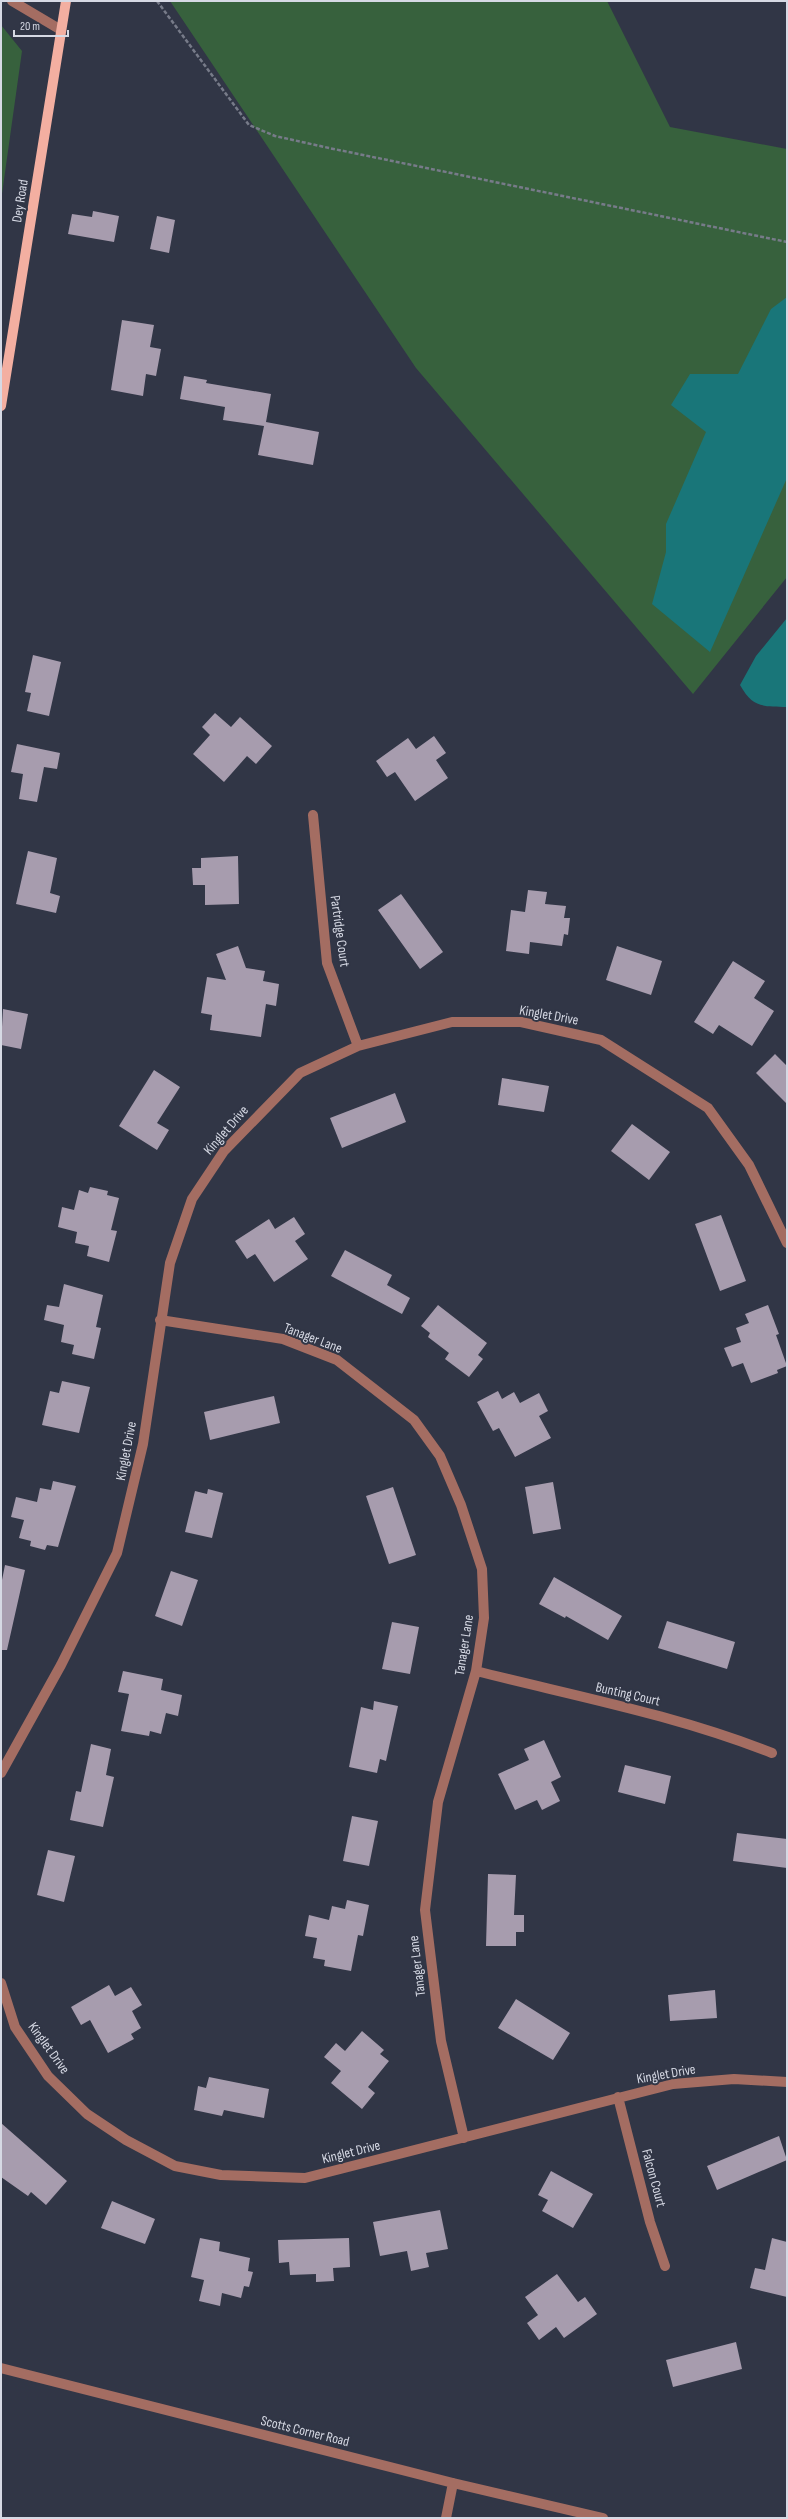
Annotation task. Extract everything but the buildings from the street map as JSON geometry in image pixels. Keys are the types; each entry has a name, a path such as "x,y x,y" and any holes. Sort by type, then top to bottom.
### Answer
{"main road":[{"name":"Dey Road","path":"1,406 66,1"}],"street":[{"path":"12,1 61,30"},
{"name":"Partridge Court","path":"313,815 327,963 358,1046"},
{"name":"Kinglet Drive","path":"1,1773 61,1665 117,1552 143,1444 160,1320 170,1263 192,1199 224,1151 300,1073 358,1046 452,1022 521,1022 602,1040 708,1108 749,1165 787,1243"},
{"name":"Tanager Lane","path":"160,1320 282,1339 338,1360 414,1420 440,1456 461,1505 482,1569 484,1618 476,1671 438,1802 425,1910 440,2041 464,2138"},
{"name":"Bunting Court","path":"476,1671 642,1710 731,1737 772,1753"},
{"name":"Kinglet Drive","path":"1,1983 16,2027 48,2076 87,2114 126,2140 175,2166 221,2175 305,2178 673,2084 734,2080 787,2082"},
{"name":"Falcon Court","path":"618,2097 650,2222 665,2266"},
{"name":"Scotts Corner Road","path":"1,2368 452,2482 603,2518"},
{"path":"446,2518 452,2482"}],"path":[{"path":"157,1 248,125 264,132 329,148 787,242"}],"shaded area":[{"path":"170,1 607,1 670,127 787,149 787,577 693,694 416,368"},
{"path":"1,25 22,51 1,201"},
{"path":"787,297 787,478 710,652 652,604 666,552 666,524 706,432 671,405 690,374 738,374 771,309"},
{"path":"787,618 787,707 765,706 754,702 749,698 740,685 756,656"}]}
